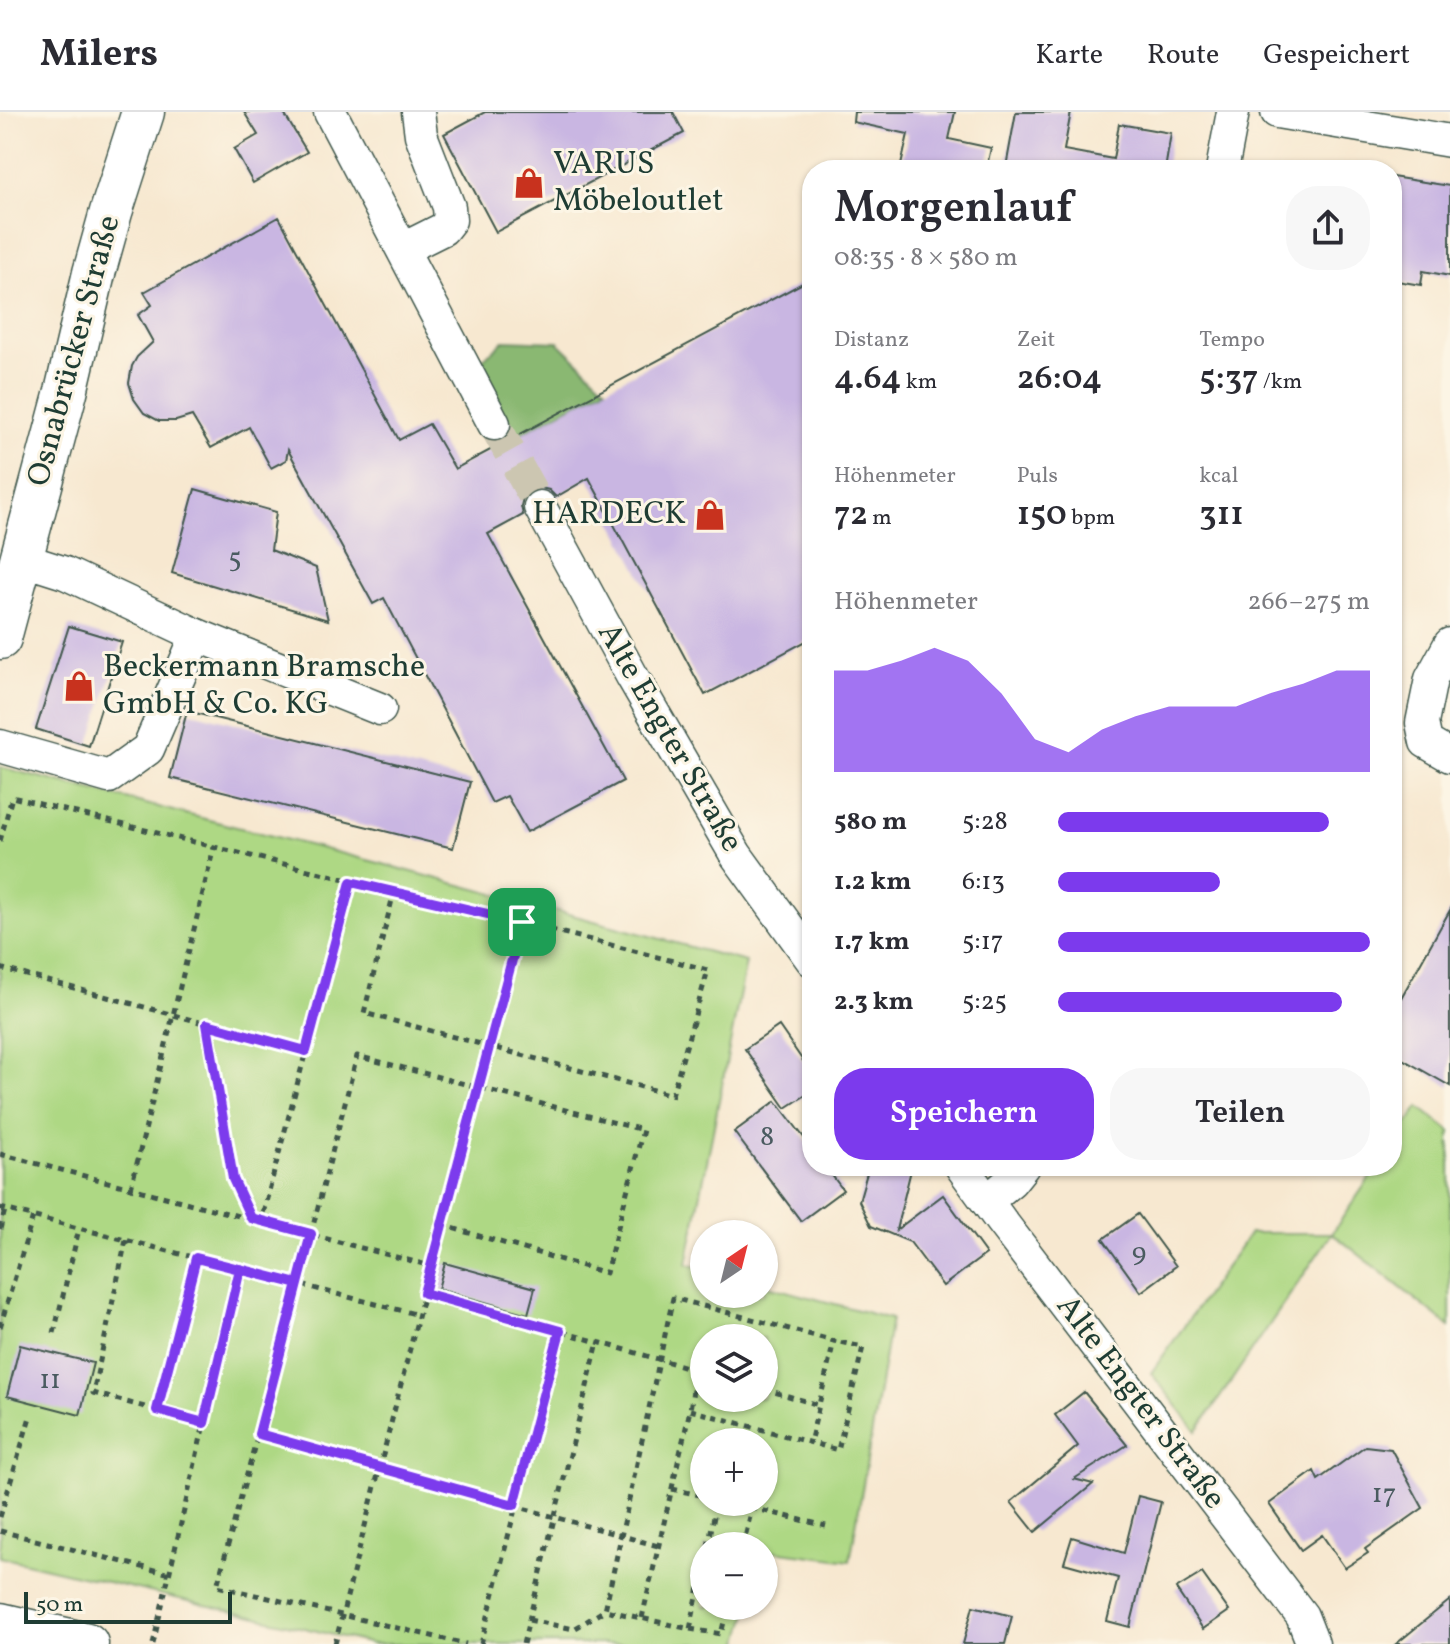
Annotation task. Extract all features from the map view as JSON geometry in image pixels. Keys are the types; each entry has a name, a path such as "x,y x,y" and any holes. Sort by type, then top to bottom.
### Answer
{"main road":[{"name":"Osnabrücker Straße","path":"0,638 66,392 98,258 143,112"},
{"path":"0,1624 87,1644"}],"street":[{"path":"330,112 494,424"},
{"path":"403,249 443,229 450,220 449,207 421,135 418,112"},
{"path":"1224,160 1233,112"},
{"path":"1277,112 1450,141"},
{"name":"Alte Engter Straße","path":"540,507 632,676 736,855 802,946"},
{"path":"21,559 65,573 197,635 380,709"},
{"path":"0,746 109,777 148,749 197,635"},
{"path":"1450,644 1431,679 1422,723 1426,742 1450,756"},
{"name":"Alte Engter Straße","path":"968,1176 1302,1616 1313,1644"},
{"path":"987,1201 1015,1176"}],"path":[{"path":"0,841 12,797 708,970 672,1095 364,1013 394,892"},
{"path":"131,1188 214,847"},
{"path":"261,1221 351,882"},
{"path":"335,1644 522,922"},
{"path":"0,968 306,1051"},
{"path":"207,1024 233,1179 251,1218"},
{"path":"442,1225 606,1273 643,1130 357,1056 217,1586 466,1644"},
{"path":"0,1154 431,1266"},
{"path":"0,1229 3,1209 419,1315"},
{"path":"0,1327 33,1217"},
{"path":"54,1333 79,1229"},
{"path":"126,1240 93,1393 204,1423"},
{"path":"157,1410 196,1258"},
{"path":"153,1644 240,1269"},
{"path":"424,1293 690,1368"},
{"path":"605,1610 673,1298 863,1347 838,1450 697,1412"},
{"path":"481,1644 560,1331"},
{"path":"810,1443 834,1341"},
{"path":"523,1644 598,1342"},
{"path":"778,1393 819,1405"},
{"path":"642,1618 690,1410"},
{"path":"0,1517 30,1417"},
{"path":"259,1434 658,1546"},
{"path":"672,1489 690,1493"},
{"path":"778,1514 826,1526"},
{"path":"0,1531 170,1574"},
{"path":"529,1620 574,1629 605,1610 721,1634 724,1620"},
{"path":"690,1629 692,1620"}],"green space":[{"path":"505,340 558,342 606,388 504,443 467,373"},
{"path":"0,767 379,863 746,962 696,1220 690,1220 687,1264 690,1265 690,1308 778,1308 778,1289 891,1319 850,1561 778,1552 778,1532 690,1532 690,1620 746,1620 739,1644 372,1644 0,1557"},
{"path":"1419,1107 1450,1131 1450,1327 1332,1233 1371,1176 1402,1176 1402,1132"},
{"path":"1250,1233 1332,1233 1197,1431 1151,1373"}],"building":[{"path":"244,112 283,112 307,152 253,183 234,149 258,135"},
{"name":"VARUS Möbeloutlet","path":"485,112 673,112 684,133 496,232 444,134"},
{"path":"854,112 955,112 949,139 991,148 988,160 902,160 908,134 853,122"},
{"path":"1016,112 1071,112 1064,150 1113,159 1119,124 1171,133 1167,160 1007,160"},
{"path":"1402,179 1450,186 1450,276 1423,271 1421,285 1402,282"},
{"name":"HARDECK","path":"279,217 399,440 429,424 455,469 802,283 802,643 705,695 589,478 556,497 549,490 541,488 530,491 523,498 523,515 488,534 623,781 527,832 507,796 492,803 384,598 373,604 288,450 286,460 271,468 249,427 211,448 192,416 176,421 159,421 144,413 134,399 129,383 132,366 153,342 138,315 152,305 144,292"},
{"path":"195,489 276,512 271,550 316,568 328,620 172,573"},
{"name":"Beckermann Bramsche GmbH & Co. KG","path":"69,626 122,642 89,746 36,729"},
{"path":"187,711 470,782 453,848 170,778"},
{"path":"1450,910 1450,1086 1402,1059 1402,996"},
{"path":"779,1026 802,1059 802,1098 786,1108 745,1049"},
{"path":"776,1101 802,1135 802,1176 832,1176 843,1190 801,1221 734,1132"},
{"path":"866,1176 910,1176 896,1230 943,1195 986,1254 943,1286 910,1242 871,1226 859,1201"},
{"path":"1138,1214 1176,1266 1141,1292 1103,1239"},
{"path":"445,1263 535,1288 528,1314 438,1289"},
{"path":"20,1345 93,1363 80,1415 7,1396"},
{"path":"1084,1392 1127,1445 1074,1479 1093,1484 1035,1532 1011,1502 1078,1446 1055,1415"},
{"path":"1365,1446 1391,1449 1423,1508 1365,1549 1368,1553 1345,1568 1322,1535 1301,1550 1269,1504 1314,1471 1318,1480"},
{"path":"1138,1496 1161,1502 1130,1627 1107,1621 1118,1578 1064,1563 1072,1537 1124,1553"},
{"path":"1202,1573 1229,1611 1203,1629 1176,1589"},
{"path":"1450,1600 1450,1644 1396,1644"},
{"path":"973,1606 1012,1616 1005,1644 963,1644"}],"tunnel":[{"path":"494,424 540,507"}],"place":[{"name":"VARUS Möbeloutlet","path":"529,183"},
{"name":"HARDECK","path":"710,515"},
{"name":"Beckermann Bramsche GmbH & Co. KG","path":"79,686"}],"route":[{"path":"522,922 351,882 306,1051 207,1024 233,1179 251,1218 311,1234 298,1284 240,1269 196,1258 157,1410 204,1423 240,1269 270,1277 298,1284 259,1434 514,1505 560,1331 424,1293 522,922"}]}
